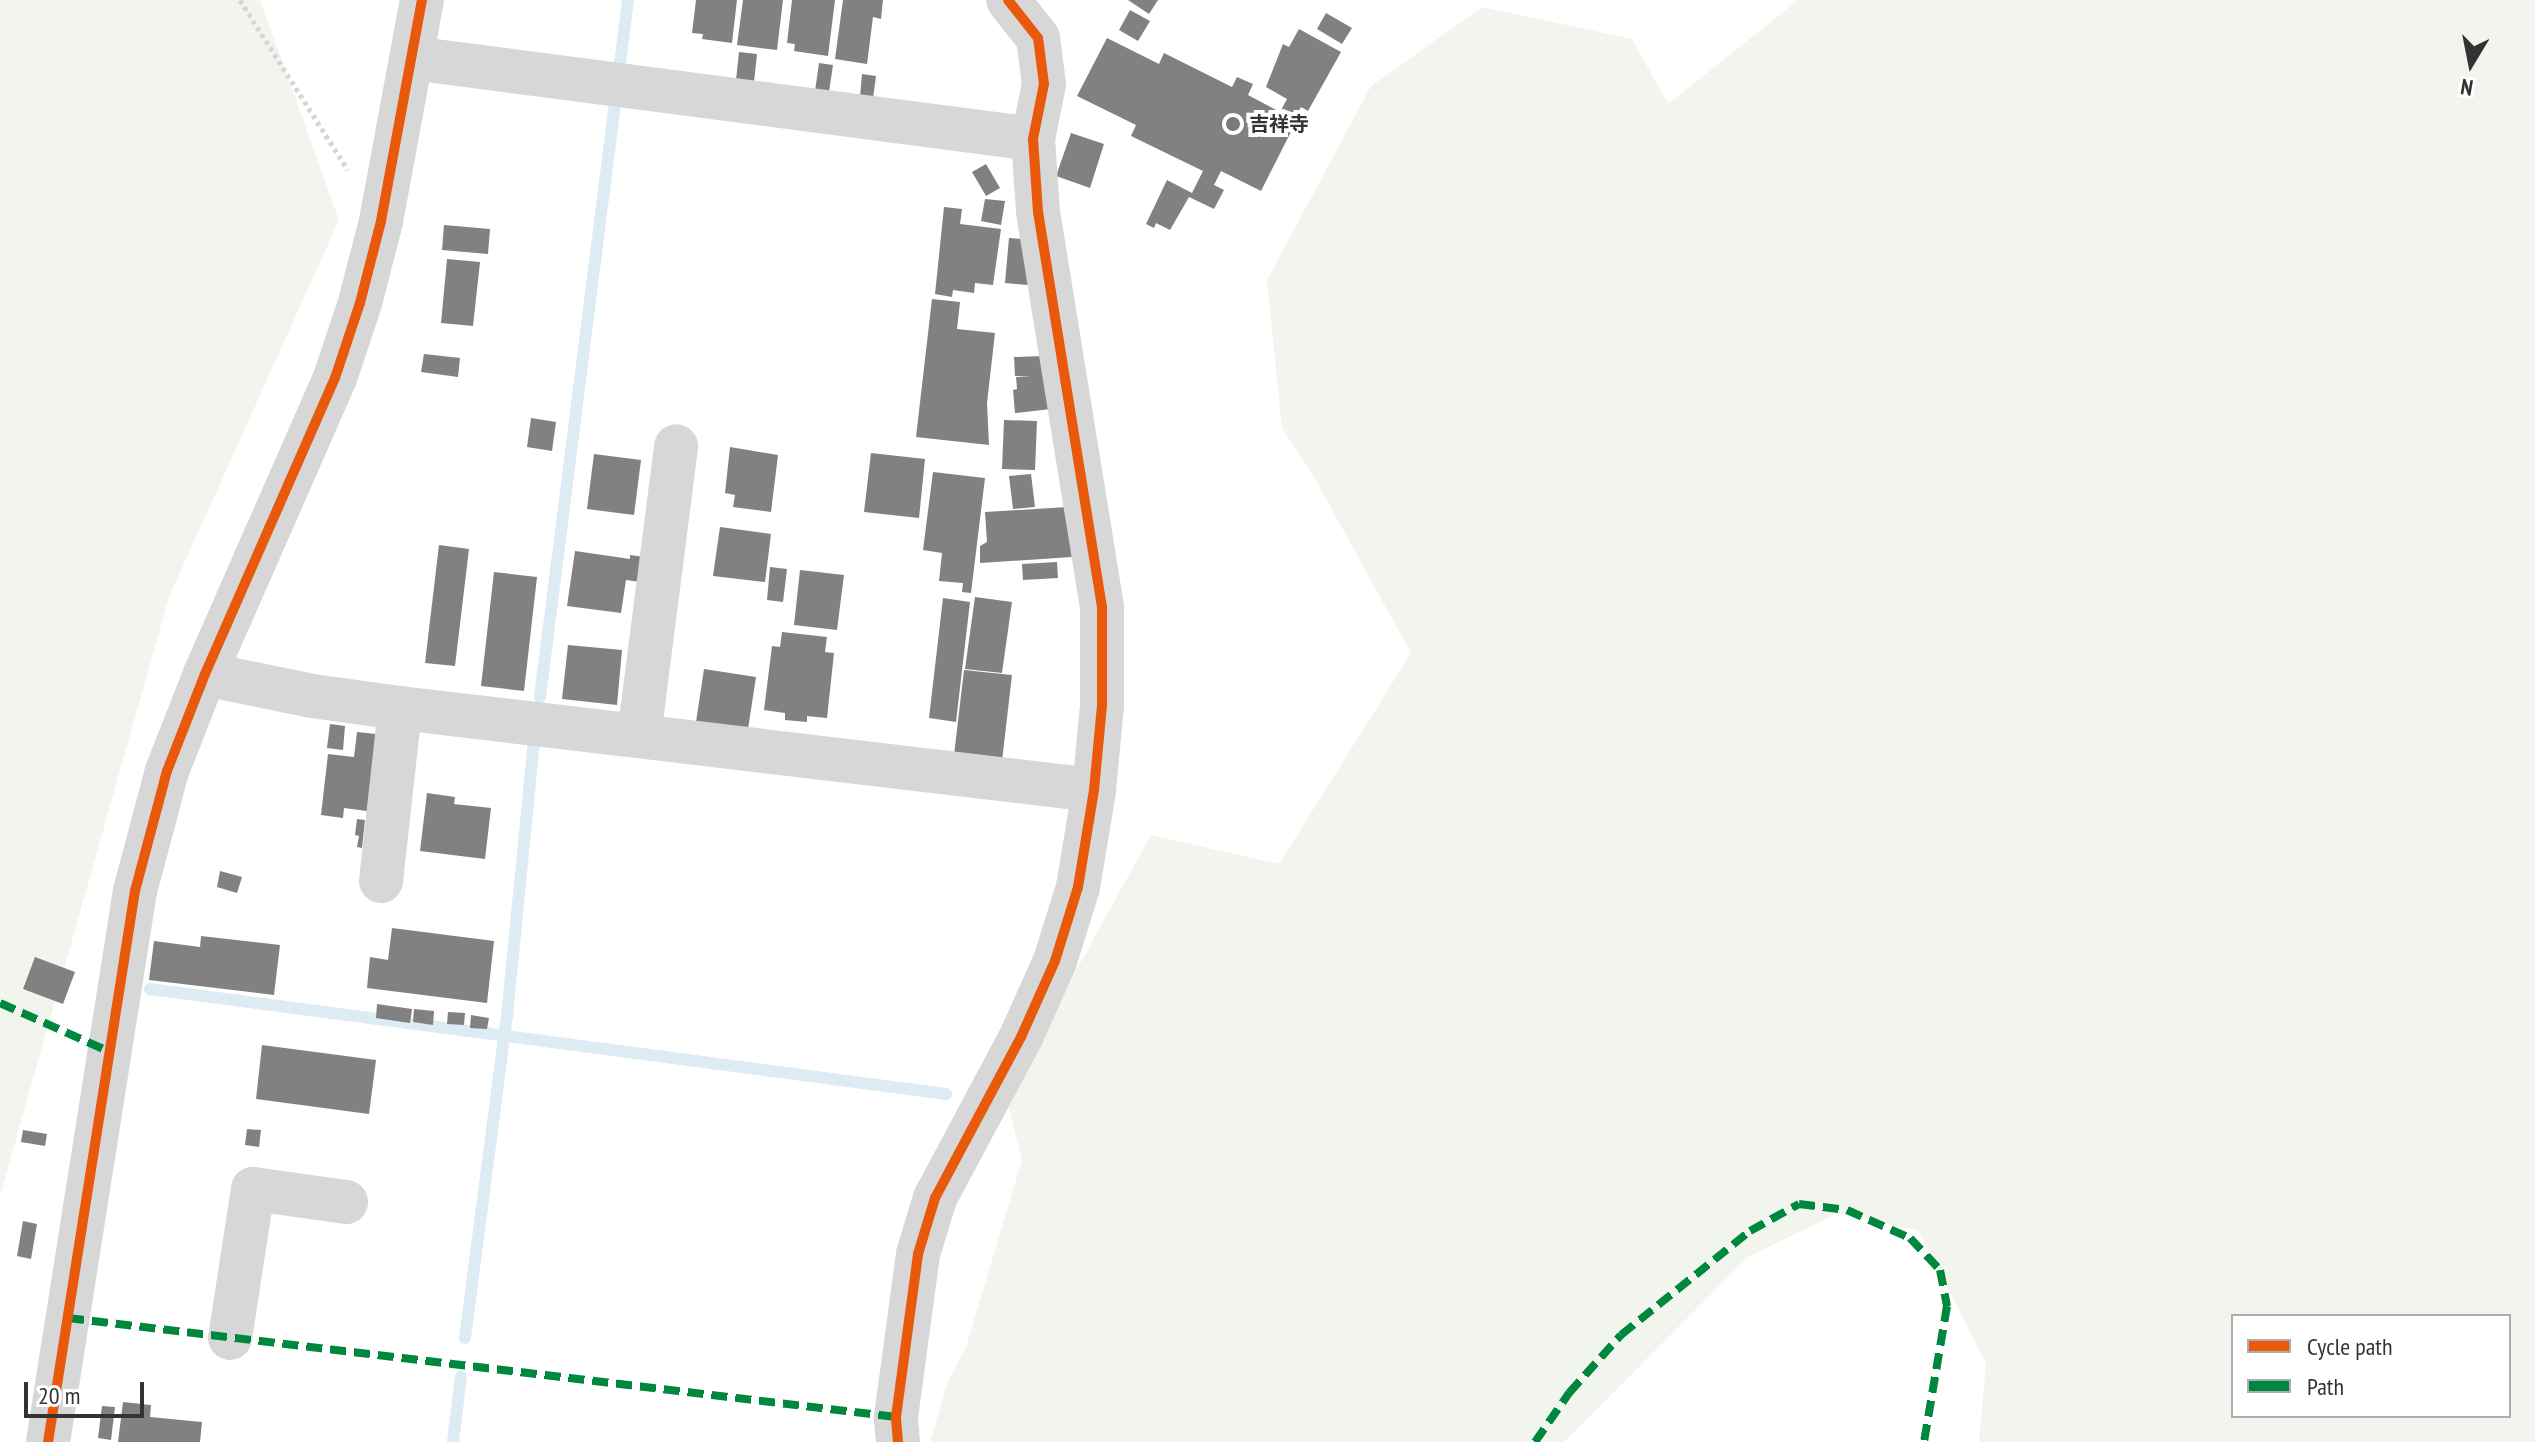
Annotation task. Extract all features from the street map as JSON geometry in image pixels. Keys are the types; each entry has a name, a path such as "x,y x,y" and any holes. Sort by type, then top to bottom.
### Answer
{"street":[{"path":"48,1442 135,891 167,771 205,674 335,378 381,221 422,0"},
{"path":"898,1442 896,1417 918,1254 930,1212 1021,1037 1055,961 1078,887 1094,790 1102,705 1102,607 1038,212 1033,139 1044,84 1038,38 1008,0"},
{"path":"412,58 1033,139"},
{"path":"639,736 676,446"},
{"path":"205,674 312,696 400,708 1094,790"},
{"path":"381,881 400,708"},
{"path":"230,1338 253,1189 346,1202"}],"path":[{"path":"240,0 381,221"}],"shaded area":[{"path":"0,0 260,0 339,220 169,597 0,1196"},
{"path":"1798,0 2535,0 2535,1442 1979,1442 1986,1363 1918,1230 1836,1214 1748,1257 1564,1442 930,1442 948,1381 966,1347 1022,1160 1006,1097 1151,835 1279,864 1411,653 1314,477 1282,428 1267,280 1371,86 1482,7 1632,39 1668,104"}],"building":[{"path":"696,0 737,0 732,43 702,39 703,34 692,33"},
{"path":"743,0 783,0 777,50 737,45"},
{"path":"792,0 835,0 828,56 794,51 795,44 787,43"},
{"path":"843,0 883,0 881,19 873,17 867,64 835,59"},
{"path":"1128,0 1158,0 1149,14"},
{"path":"1130,10 1150,21 1138,41 1119,30"},
{"path":"1326,13 1352,28 1342,44 1317,29"},
{"path":"1299,29 1341,52 1308,111 1301,107 1295,118 1284,113 1297,120 1261,191 1221,171 1214,185 1224,190 1214,209 1189,197 1170,230 1156,223 1154,228 1146,224 1167,180 1192,193 1203,171 1131,136 1136,125 1077,96 1107,38 1159,64 1164,53 1232,87 1237,77 1253,84 1248,95 1280,112 1287,99 1266,87 1283,44 1289,47"},
{"path":"739,52 757,54 754,82 736,80"},
{"path":"819,63 833,65 829,92 815,91"},
{"path":"862,74 876,76 873,98 860,97"},
{"path":"1071,133 1104,144 1090,188 1056,176"},
{"path":"986,164 1000,188 986,196 972,172"},
{"path":"985,199 1005,201 1001,225 981,221"},
{"path":"944,207 962,209 960,224 1001,229 993,285 975,283 974,293 953,290 952,297 935,294"},
{"path":"444,225 490,229 488,254 442,250"},
{"path":"1009,238 1033,240 1028,285 1005,283"},
{"path":"447,259 480,262 473,326 441,323"},
{"path":"932,299 960,302 957,329 995,333 987,403 989,445 916,437"},
{"path":"424,354 460,358 458,377 421,372"},
{"path":"1043,356 1051,409 1015,413 1013,390 1017,389 1016,377 1031,376 1015,376 1014,357"},
{"path":"531,418 556,422 552,451 527,447"},
{"path":"1004,420 1037,421 1035,470 1002,469"},
{"path":"730,447 778,455 771,512 733,507 735,495 725,493"},
{"path":"871,453 925,459 919,518 864,512"},
{"path":"594,454 641,460 634,515 587,509"},
{"path":"933,472 985,478 971,593 962,592 963,583 939,581 942,553 923,550"},
{"path":"1031,474 1035,507 1013,509 1009,476"},
{"path":"1068,507 1072,557 980,563 980,546 987,542 985,512"},
{"path":"720,527 771,534 765,582 713,576"},
{"path":"439,545 469,549 455,666 425,663"},
{"path":"575,551 630,559 630,555 644,557 641,582 626,580 621,613 567,606"},
{"path":"1057,562 1058,578 1023,580 1022,564"},
{"path":"770,567 787,569 783,602 767,600"},
{"path":"800,570 844,575 837,630 794,625"},
{"path":"494,572 537,577 524,691 481,686"},
{"path":"975,597 1012,602 1002,673 965,669"},
{"path":"943,598 970,602 956,722 929,718"},
{"path":"782,632 827,637 825,652 834,653 827,718 807,716 807,722 785,720 785,713 764,710 772,646 780,647"},
{"path":"568,645 622,650 617,705 562,699"},
{"path":"704,669 756,677 748,729 696,722"},
{"path":"964,670 1012,675 1002,761 954,755"},
{"path":"330,724 345,726 343,750 327,748"},
{"path":"357,732 376,734 367,811 344,808 343,818 321,815 328,754 354,757"},
{"path":"427,793 455,797 454,804 491,808 485,859 420,851"},
{"path":"357,819 365,820 362,848 357,847"},
{"path":"220,871 242,877 237,893 217,887"},
{"path":"392,928 494,941 487,1003 367,988 370,957 388,960"},
{"path":"201,936 280,945 274,995 149,980 154,941 200,947"},
{"path":"35,957 75,972 63,1004 23,989"},
{"path":"377,1004 412,1009 410,1023 376,1018"},
{"path":"414,1009 434,1011 433,1025 413,1022"},
{"path":"448,1012 465,1013 464,1025 447,1024"},
{"path":"471,1015 489,1018 487,1029 470,1028"},
{"path":"262,1045 376,1060 369,1114 256,1099"},
{"path":"247,1129 261,1130 259,1147 245,1145"},
{"path":"23,1130 47,1134 45,1146 21,1142"},
{"path":"23,1221 37,1224 31,1259 17,1256"},
{"path":"123,1402 151,1405 150,1417 202,1422 200,1442 118,1442"},
{"path":"102,1406 115,1407 111,1440 98,1438"}],"waterway":[{"path":"540,697 628,0"},
{"path":"465,1338 507,1016 534,741"},
{"path":"150,989 946,1094"},
{"path":"453,1442 461,1376"}],"marked path":[{"path":"0,1003 108,1051"},
{"path":"1535,1442 1569,1393 1621,1335 1750,1231 1799,1204 1847,1210 1910,1238 1940,1270 1947,1306 1924,1442"},
{"path":"68,1318 896,1417"}],"cycle path":[{"path":"48,1442 135,891 167,771 205,674 335,378 360,303 381,221 422,0"},
{"path":"898,1442 896,1417 918,1254 935,1198 1021,1037 1055,961 1078,887 1094,790 1102,705 1102,607 1038,212 1033,139 1044,84 1038,38 1008,0"}],"place":[{"name":"吉祥寺","path":"1233,124"}]}
